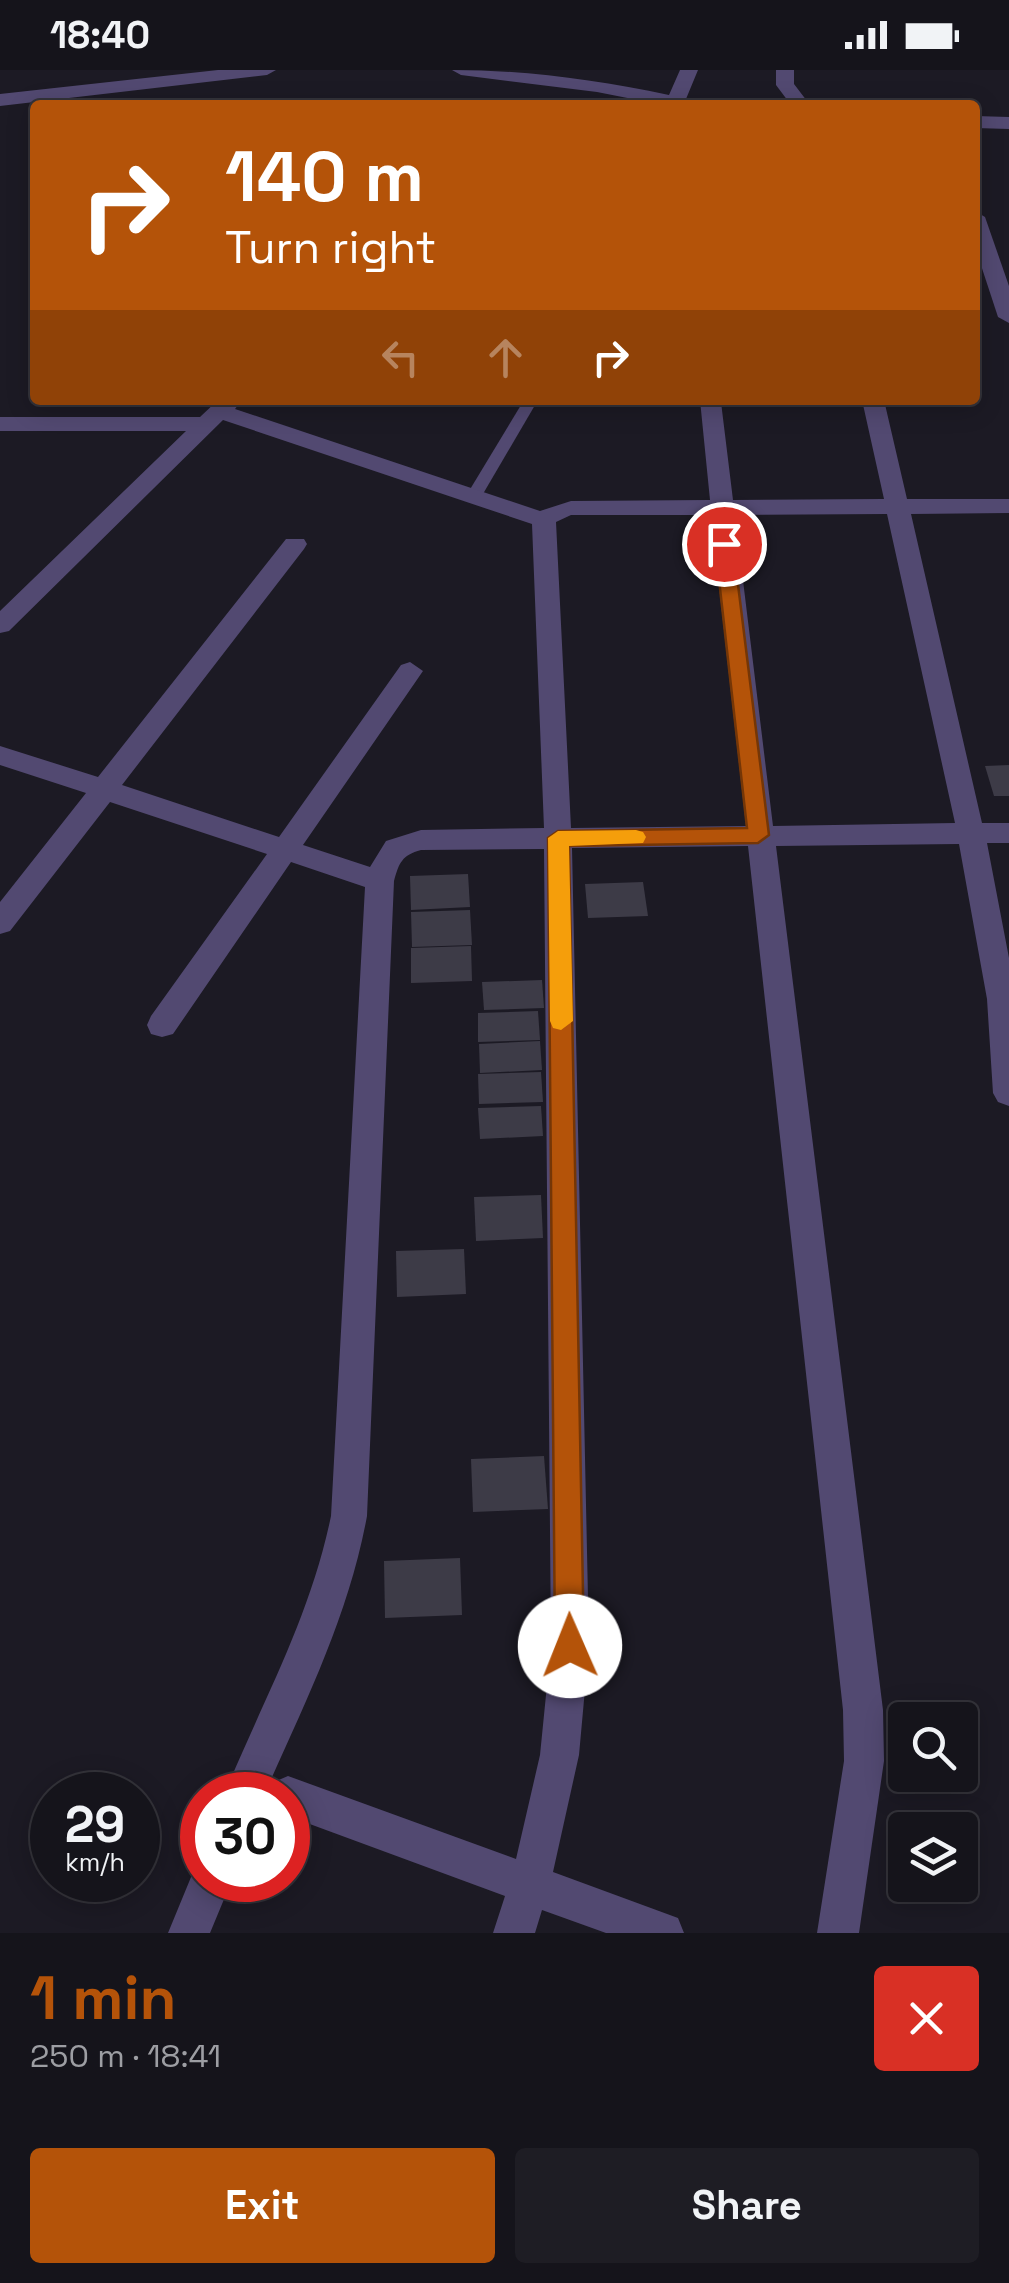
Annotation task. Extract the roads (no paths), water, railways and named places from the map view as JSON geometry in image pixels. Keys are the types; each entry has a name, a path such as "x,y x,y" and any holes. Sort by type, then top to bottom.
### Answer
{"street":[{"path":"0,100 83,98 267,70"},
{"path":"461,70 533,85 593,78 671,100"},
{"path":"683,100 690,70"},
{"path":"785,70 785,84 796,100"},
{"path":"980,122 1009,122"},
{"path":"980,233 1009,317"},
{"path":"710,405 863,1710 864,1760 838,1933"},
{"path":"873,405 972,834 1002,999 1009,1093"},
{"path":"0,625 218,412"},
{"path":"0,424 218,412 544,520"},
{"path":"544,520 553,512 571,508 1009,506"},
{"path":"514,1933 559,1774 568,1711 558,838 544,520"},
{"path":"0,923 295,544"},
{"path":"162,1025 410,671"},
{"path":"0,755 380,881"},
{"path":"273,1772 339,1568 349,1516 380,881 387,854 398,844 420,840 1009,833"},
{"path":"310,1807 663,1933"},
{"path":"189,1933 202,1902"}],"lane":[{"path":"474,496 527,405"}]}
